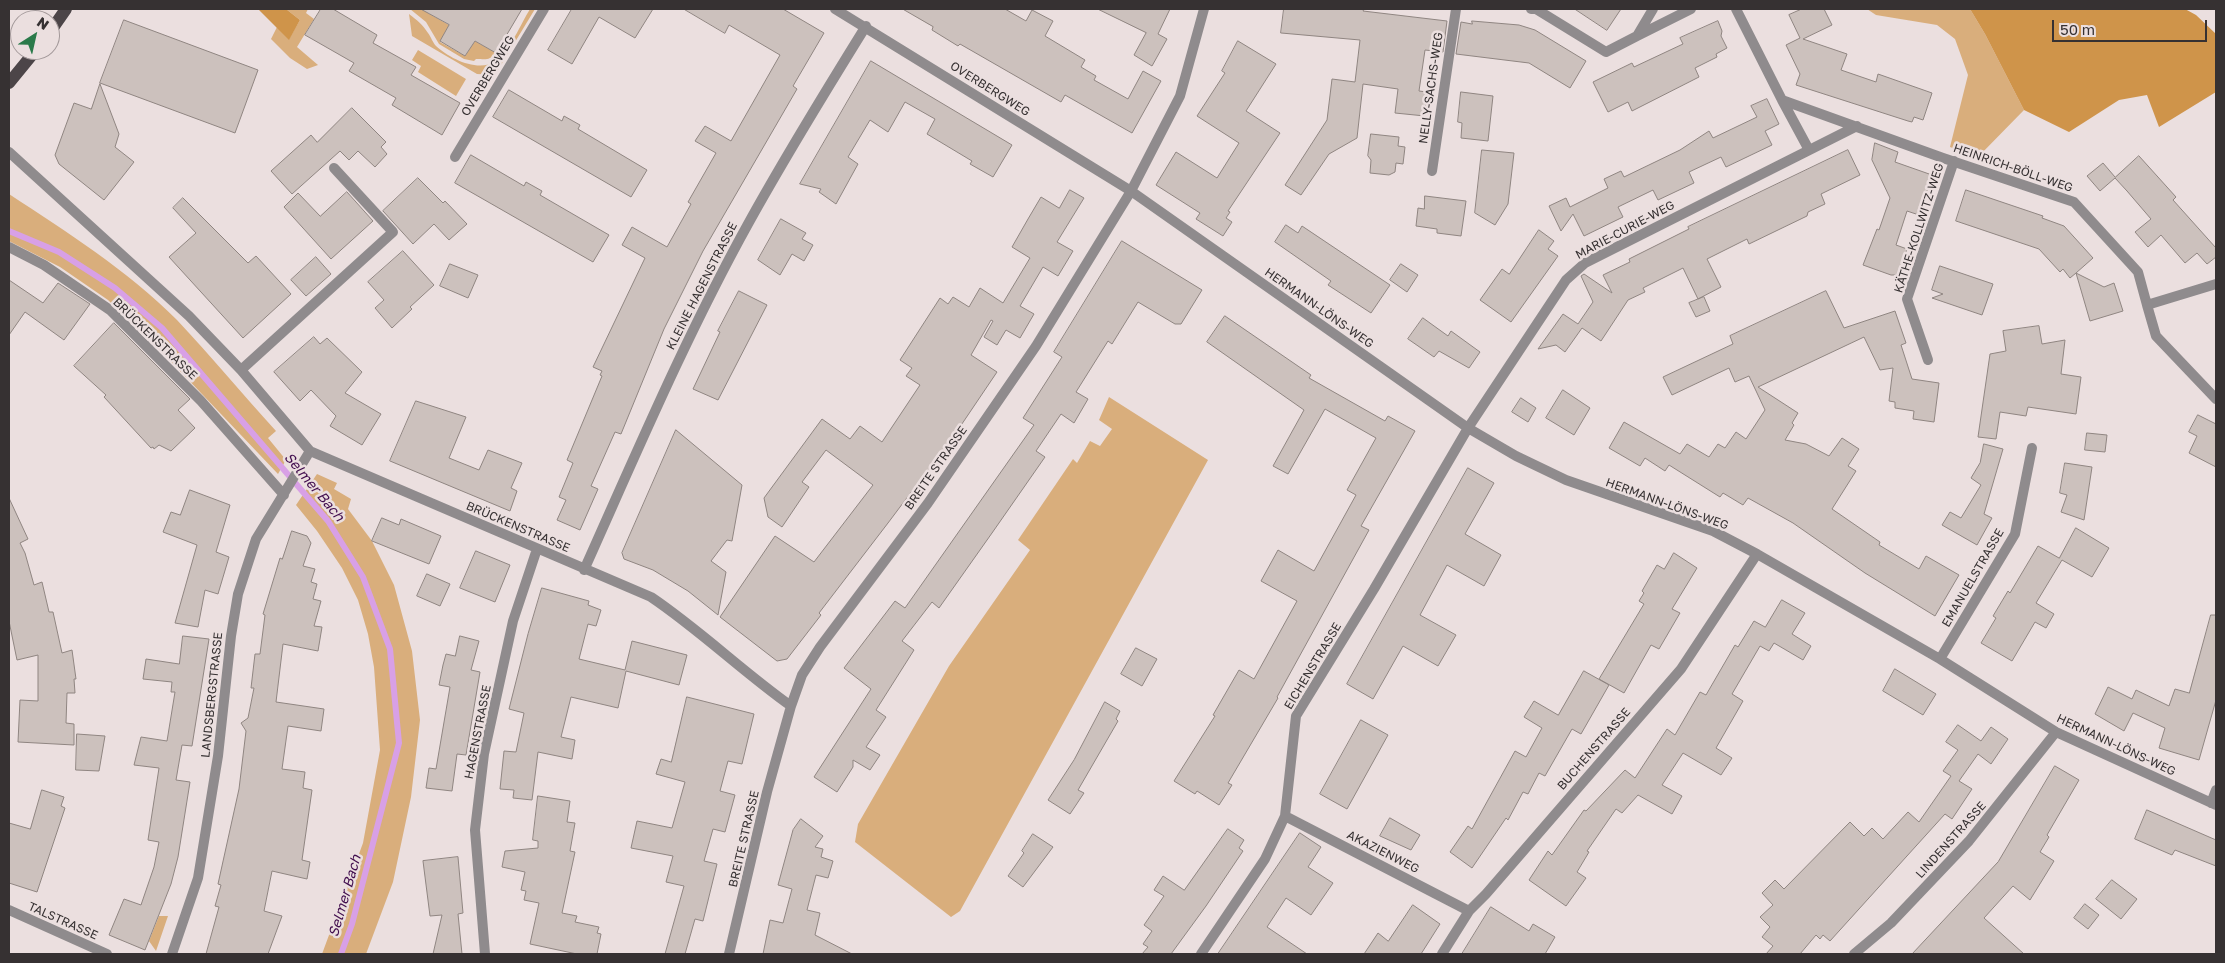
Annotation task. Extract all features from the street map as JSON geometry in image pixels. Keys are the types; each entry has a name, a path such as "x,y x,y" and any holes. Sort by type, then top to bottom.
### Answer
{"main road":[{"path":"9,83 28,60"}],"street":[{"name":"OVERBERGWEG","path":"455,157 544,9"},
{"name":"OVERBERGWEG","path":"835,9 866,26 1131,191"},
{"name":"BREITE STRASSE","path":"729,954 767,792 791,706 802,675 820,647 928,503 1036,346 1131,191 1180,96 1202,9"},
{"name":"NELLY-SACHS-WEG","path":"1432,171 1456,9"},
{"path":"1531,9 1536,9 1606,52 1691,9"},
{"path":"1637,36 1653,9"},
{"path":"1736,9 1809,150"},
{"name":"KLEINE HAGENSTRASSE","path":"584,570 688,340 747,225 866,26"},
{"name":"HEINRICH-BÖLL-WEG","path":"1782,100 2074,202 2138,272 2156,336 2216,399"},
{"name":"MARIE-CURIE-WEG","path":"1468,428 1566,280 1585,263 1857,126"},
{"name":"BRÜCKENSTRASSE","path":"9,152 189,316 241,370 310,451 584,570 651,597 674,612 756,681 791,706"},
{"name":"KÄTHE-KOLLWITZ-WEG","path":"1928,360 1907,299 1954,161"},
{"path":"241,370 393,232 334,168"},
{"name":"HERMANN-LÖNS-WEG","path":"1131,191 1468,428 1516,456 1566,480 1713,531 1757,554 1940,659 2056,732 2214,804"},
{"name":"BRÜCKENSTRASSE","path":"9,247 44,265 110,310 201,401 284,495"},
{"path":"2148,305 2216,284"},
{"name":"EICHENSTRASSE","path":"1201,954 1265,859 1285,816 1296,716 1374,589 1468,428"},
{"name":"EMANUELSTRASSE","path":"1940,659 2014,534 2032,448"},
{"name":"LANDSBERGSTRASSE","path":"172,954 198,878 218,756 231,636 238,594 256,540 310,451"},
{"name":"HAGENSTRASSE","path":"485,954 475,830 484,754 513,621 537,549"},
{"name":"BUCHENSTRASSE","path":"1442,954 1469,911 1486,894 1680,670 1757,554"},
{"name":"LINDENSTRASSE","path":"1854,954 1891,923 1969,841 2056,732"},
{"path":"2214,804 2216,790"},
{"name":"AKAZIENWEG","path":"1285,816 1469,911"},
{"name":"TALSTRASSE","path":"9,910 107,954"}],"shaded area":[{"path":"258,9 286,9 300,20 289,40"},
{"path":"286,9 308,9 306,13 314,19 297,47 318,65 307,69 290,58 271,39 277,27 289,39 300,20"},
{"path":"410,9 430,9 428,13 449,25 440,42 465,56 475,41 496,53 487,59 476,59 474,61 464,59 439,44 426,22"},
{"path":"530,9 535,9 495,75 477,74 412,36 409,14 422,25 435,45 442,51 457,60 481,66 496,61 501,57"},
{"path":"1867,9 1970,9 2024,110 1978,157 1950,147 1968,75 1955,39 1937,25 1876,15"},
{"path":"1970,9 2185,9 2196,15 2216,34 2216,92 2159,127 2147,95 2119,100 2069,132 2024,110"},
{"path":"418,50 466,79 456,96 418,72 421,66 412,60"},
{"path":"9,194 117,268 177,320 276,431 268,438 286,460 278,474 161,351 108,300 60,267 9,241"},
{"path":"1109,397 1208,460 960,911 951,917 855,842 858,824 949,666 1030,550 1018,540 1073,459 1077,463 1090,441 1100,446 1112,429 1099,420"},
{"path":"317,474 337,483 334,489 351,499 348,509 372,541 394,585 412,651 420,720 411,797 393,882 366,954 322,954 363,843 380,750 374,667 368,634 358,600 342,568 317,531 296,505"},
{"path":"159,916 168,916 156,951 149,941"}],"building":[{"path":"321,9 333,9 377,35 373,43 416,67 411,75 460,103 442,135 392,105 396,98 349,71 354,63 305,35"},
{"path":"421,9 522,9 496,53 475,41 465,56 440,41 449,25"},
{"path":"572,9 653,9 635,38 599,17 572,64 548,50"},
{"path":"684,9 783,9 824,33 793,86 797,89 703,251 664,329 621,434 615,432 591,486 598,489 580,530 557,520 566,500 559,497 573,463 567,460 602,376 600,375 602,371 593,367 645,258 622,245 632,227 667,247 691,204 688,202 716,153 695,141 705,126 731,141 780,55 729,25 725,33"},
{"path":"903,9 1005,9 1026,21 1032,10 1053,21 1045,36 1085,60 1081,67 1096,76 1094,80 1128,99 1143,71 1161,81 1132,133 1065,95 1061,102 960,44 958,46 932,30 933,27"},
{"path":"1098,9 1170,9 1158,34 1167,39 1152,66 1134,55 1146,33"},
{"path":"1284,9 1364,9 1363,11 1447,21 1443,52 1425,50 1419,91 1427,92 1425,116 1395,113 1398,89 1363,84 1357,138 1329,154 1301,195 1285,185 1327,120 1332,79 1355,82 1360,40 1281,33"},
{"path":"1575,9 1621,9 1607,30"},
{"path":"1802,9 1824,9 1832,25 1803,39 1847,54 1841,70 1876,82 1878,74 1932,93 1923,120 1914,117 1912,122 1908,121 1796,85 1800,74 1786,45 1800,38 1789,15"},
{"path":"124,20 258,70 235,133 100,83"},
{"path":"1472,21 1519,25 1535,30 1586,61 1570,88 1529,63 1456,54 1461,22 1472,24"},
{"path":"1718,21 1722,31 1721,36 1727,48 1716,54 1717,57 1695,68 1699,77 1632,111 1628,102 1608,112 1593,82 1632,63 1634,67 1683,44 1680,38"},
{"path":"1238,41 1276,64 1246,111 1280,133 1228,211 1230,212 1226,218 1232,222 1223,236 1196,219 1200,213 1156,185 1176,152 1217,178 1239,143 1197,116 1225,73 1222,71"},
{"path":"871,61 1012,145 993,177 970,164 972,161 927,134 935,119 905,102 888,132 870,120 848,157 858,164 836,204 819,192 821,189 800,184"},
{"path":"100,84 119,134 115,147 134,162 104,200 59,164 55,155 74,103 91,109"},
{"path":"509,90 562,121 564,116 580,125 578,129 647,170 631,197 493,117"},
{"path":"1461,92 1493,96 1488,141 1461,138 1462,123 1458,122"},
{"path":"1767,99 1779,124 1765,131 1772,145 1726,167 1721,157 1689,172 1694,183 1658,200 1653,190 1618,207 1623,217 1584,236 1573,214 1561,231 1549,206 1566,198 1570,207 1608,188 1604,179 1621,171 1624,177 1680,150 1709,131 1713,138 1757,117 1751,106"},
{"path":"352,108 386,142 381,147 387,154 375,167 358,151 349,160 340,151 292,194 271,171 311,135 317,142"},
{"path":"1371,134 1399,137 1398,146 1405,147 1403,164 1396,163 1395,172 1389,175 1370,173 1371,160 1368,156"},
{"path":"1875,143 1898,152 1895,162 1932,175 1919,215 1907,211 1896,245 1907,249 1898,275 1891,275 1863,265 1877,229 1879,230 1890,198 1872,160"},
{"path":"1482,150 1514,153 1508,204 1495,225 1475,213"},
{"path":"1848,150 1860,175 1821,194 1825,204 1808,212 1807,216 1749,244 1747,239 1707,259 1721,287 1698,299 1683,268 1643,288 1645,292 1628,300 1601,341 1582,328 1565,352 1556,345 1538,349 1563,314 1578,324 1593,302 1581,276 1584,274 1612,293 1603,275 1630,262 1629,259 1689,229 1688,227"},
{"path":"471,155 524,186 526,182 542,191 540,195 609,235 593,262 455,183"},
{"path":"2139,156 2176,197 2173,200 2216,248 2216,257 2207,264 2197,253 2185,263 2161,235 2148,247 2135,232 2151,219 2127,191 2115,178 2100,191 2087,176 2103,163 2115,177"},
{"path":"418,178 443,203 445,201 467,224 449,240 434,224 413,244 383,211"},
{"path":"1070,190 1084,198 1057,242 1073,251 1058,276 1043,267 1020,306 1034,314 1020,338 1006,330 997,345 984,337 993,321 991,320 971,355 997,372 918,489 915,487 819,613 821,615 787,659 777,661 720,617 775,536 814,562 873,485 826,450 802,482 809,487 782,527 768,517 764,498 822,419 850,439 860,426 882,442 920,385 906,376 912,368 900,360 940,298 948,304 953,297 969,307 980,288 1003,303 1030,258 1012,247 1041,197 1059,208"},
{"path":"1966,190 2043,216 2042,218 2064,226 2093,258 2070,278 2063,269 2060,272 2039,249 1956,221"},
{"path":"347,192 373,221 331,259 284,207 298,193 320,216"},
{"path":"1425,196 1466,201 1461,236 1437,233 1437,229 1416,226 1418,208 1424,209"},
{"path":"183,198 248,263 256,256 291,294 243,338 169,257 196,233 173,208"},
{"path":"781,219 806,233 802,239 813,245 804,261 792,254 780,275 758,260"},
{"path":"1286,225 1298,233 1302,226 1390,285 1371,313 1328,285 1331,281 1275,242"},
{"path":"1539,230 1554,241 1548,249 1558,256 1511,322 1480,300 1502,269 1509,274"},
{"path":"1122,241 1202,290 1181,324 1175,324 1138,302 1112,344 1108,341 1076,392 1088,399 1074,423 1061,414 1036,451 1045,457 992,533 939,608 932,602 902,641 914,650 876,710 886,717 866,747 880,755 870,770 853,760 853,767 837,792 814,777 871,689 844,668 895,601 905,608 1034,425 1023,418 1062,357 1054,352"},
{"path":"403,251 434,285 410,307 412,309 392,328 375,308 384,300 368,282"},
{"path":"316,257 331,274 306,296 291,280"},
{"path":"450,264 478,275 468,298 440,286"},
{"path":"1401,264 1418,275 1407,292 1390,280"},
{"path":"1940,266 1993,284 1982,315 1932,298 1943,294 1932,290"},
{"path":"2076,273 2104,287 2114,283 2123,311 2090,321"},
{"path":"9,280 43,303 58,283 90,304 64,340 25,312 9,335"},
{"path":"739,291 767,305 718,400 693,389 720,332 718,331"},
{"path":"1826,291 1844,328 1895,311 1906,343 1901,345 1912,379 1939,383 1934,422 1913,419 1914,411 1895,408 1895,402 1889,401 1893,368 1880,370 1864,337 1758,387 1798,413 1792,423 1794,425 1785,440 1806,444 1829,456 1842,438 1859,449 1848,466 1856,471 1832,509 1880,542 1879,545 1919,569 1926,556 1959,575 1935,616 1865,573 1793,523 1748,498 1743,505 1723,493 1720,497 1669,465 1665,471 1645,458 1640,466 1609,448 1624,422 1680,454 1687,444 1709,457 1718,444 1725,448 1736,432 1746,439 1765,410 1749,376 1735,382 1729,368 1672,395 1663,377 1733,344 1730,336"},
{"path":"1704,297 1710,311 1696,317 1689,303"},
{"path":"1225,316 1311,375 1309,378 1385,421 1388,416 1415,431 1361,526 1369,530 1278,698 1228,783 1232,785 1219,805 1197,791 1195,794 1174,781 1215,716 1213,715 1239,670 1254,679 1297,601 1261,581 1278,550 1314,571 1356,495 1347,490 1376,438 1325,409 1288,474 1273,466 1304,410 1207,342"},
{"path":"1423,318 1448,336 1451,331 1480,352 1469,368 1439,351 1434,357 1408,339"},
{"path":"114,323 190,399 178,410 195,428 171,451 159,445 154,449 153,447 151,448 104,397 106,395 74,366"},
{"path":"2039,326 2042,344 2065,340 2061,374 2081,377 2076,414 2028,407 2026,416 2000,412 1996,439 1978,437 1990,354 2006,351 2003,331"},
{"path":"314,337 320,344 327,338 362,372 345,393 381,414 362,445 330,426 336,416 311,390 300,401 274,372"},
{"path":"1563,390 1590,408 1574,435 1546,418"},
{"path":"1521,398 1536,408 1528,422 1512,412"},
{"path":"416,401 466,417 449,458 479,470 488,450 522,463 511,488 517,491 510,511 390,461"},
{"path":"2198,415 2216,424 2216,467 2189,453 2197,436 2189,432"},
{"path":"676,430 742,485 732,541 727,540 711,561 726,572 718,615 688,591 653,570 624,559 622,553"},
{"path":"2087,433 2107,435 2105,452 2085,450"},
{"path":"1984,444 2003,449 1984,514 1992,518 1977,545 1942,525 1950,512 1961,518 1981,485 1971,478 1980,463"},
{"path":"2065,463 2092,467 2084,520 2061,512 2067,495 2060,493"},
{"path":"1468,468 1494,483 1465,534 1501,555 1484,586 1447,565 1420,615 1456,635 1438,666 1403,646 1373,699 1347,684"},
{"path":"190,490 230,505 216,552 229,557 218,594 205,590 198,627 175,623 197,545 163,532 171,512 180,515"},
{"path":"9,498 28,539 20,543 25,553 34,585 42,582 49,612 53,612 62,653 72,650 76,679 74,679 75,693 67,693 66,723 74,724 74,745 18,742 20,700 38,701 38,655 17,660 9,621"},
{"path":"382,518 399,525 401,519 441,536 429,564 372,541"},
{"path":"2076,528 2109,548 2092,577 2062,560 2036,603 2054,614 2046,628 2035,622 2012,661 1981,643 1996,618 1993,616 2008,591 2010,593 2038,546 2059,558"},
{"path":"292,531 307,536 311,543 303,566 315,569 311,582 317,584 313,599 321,601 314,626 322,627 318,651 283,644 276,702 324,709 321,731 288,726 282,769 305,772 303,788 312,790 302,860 310,862 307,879 272,871 264,911 282,916 268,954 206,954 219,907 215,906 221,885 218,884 239,789 246,731 241,723 248,718 254,688 251,688 255,654 260,654 265,615 263,614 280,558 282,559"},
{"path":"476,551 510,565 495,602 460,588"},
{"path":"1674,553 1697,568 1672,609 1680,613 1659,649 1651,645 1624,693 1599,679 1644,604 1639,601 1644,593 1642,591 1657,565 1664,569"},
{"path":"427,574 450,584 440,606 417,596"},
{"path":"542,588 589,601 588,605 601,610 596,626 588,624 579,659 625,670 632,641 687,655 679,685 626,671 618,708 571,697 561,737 575,740 572,759 538,752 532,800 513,798 514,790 500,789 504,751 516,752 524,713 509,709"},
{"path":"1782,600 1805,613 1792,634 1811,646 1803,660 1774,643 1769,651 1760,646 1732,694 1743,701 1716,748 1732,758 1721,775 1683,753 1662,785 1682,796 1672,814 1638,795 1622,813 1616,809 1587,851 1589,852 1577,872 1586,878 1566,906 1529,880 1548,851 1552,855 1584,810 1586,811 1625,770 1635,778 1667,729 1675,735 1700,692 1706,695 1735,645 1738,647 1754,621 1765,627"},
{"path":"2211,615 2216,615 2216,700 2199,760 2159,748 2165,728 2133,713 2124,731 2095,714 2108,687 2132,699 2136,690 2169,706 2175,689 2189,693"},
{"path":"183,636 209,639 192,746 182,745 176,780 190,782 178,857 171,884 145,950 109,935 124,899 141,905 154,867 159,842 148,840 159,768 134,765 141,737 167,741 175,692 171,692 172,682 143,679 146,659 179,664"},
{"path":"460,636 479,641 471,670 480,672 466,755 457,754 452,791 426,788 429,768 436,769 450,687 439,685 443,665 446,654 455,656"},
{"path":"1136,648 1157,659 1142,686 1121,674"},
{"path":"1895,669 1936,694 1923,715 1883,691"},
{"path":"1584,671 1609,685 1581,734 1572,729 1545,776 1539,773 1528,794 1523,792 1508,820 1506,818 1472,868 1450,852 1468,826 1472,829 1515,751 1526,757 1542,728 1524,717 1534,701 1558,715"},
{"path":"687,697 754,714 742,764 728,761 720,791 735,795 725,832 713,829 704,861 717,864 703,921 695,919 685,954 665,954 684,886 666,882 673,856 631,848 637,821 672,828 685,782 656,774 661,759 671,762"},
{"path":"1105,702 1120,711 1116,719 1118,721 1078,790 1084,793 1070,814 1048,800 1074,760"},
{"path":"1361,720 1388,735 1347,809 1320,794"},
{"path":"1958,725 1981,741 1991,727 2008,739 1991,764 1978,754 1959,781 1972,789 1952,819 1945,814 1830,941 1823,935 1820,939 1816,935 1800,954 1766,954 1773,946 1762,937 1770,927 1760,917 1773,905 1762,893 1775,880 1784,889 1850,822 1864,836 1872,828 1883,839 1908,812 1919,822 1951,776 1943,771 1958,750 1946,742"},
{"path":"77,734 105,736 99,771 76,770"},
{"path":"2055,766 2079,780 2047,835 2049,837 2040,852 2054,861 2030,900 2013,886 1984,918 2024,954 1912,954 1998,862"},
{"path":"42,790 64,797 61,806 65,808 37,892 9,883 9,823 30,829"},
{"path":"538,796 570,801 567,822 575,823 570,851 575,852 562,913 577,916 575,922 599,927 597,933 601,934 597,954 577,954 530,944 539,903 524,900 526,891 521,890 525,872 502,867 505,851 538,848 538,841 533,840"},
{"path":"2147,810 2216,840 2216,866 2175,850 2172,855 2135,839"},
{"path":"1390,818 1420,835 1411,850 1380,836"},
{"path":"801,819 823,836 815,847 823,849 821,857 833,861 828,878 816,875 807,910 820,913 815,935 852,954 763,954 770,920 783,923 792,889 778,885 793,830"},
{"path":"1228,829 1244,840 1239,848 1243,851 1206,906 1171,954 1142,954 1148,947 1143,944 1152,931 1144,925 1164,896 1154,890 1163,876 1184,890"},
{"path":"1300,833 1321,847 1308,867 1333,883 1311,915 1286,898 1267,927 1307,954 1218,954"},
{"path":"1033,834 1053,847 1023,887 1008,876 1024,853 1022,851"},
{"path":"458,857 463,913 458,914 462,954 433,954 442,915 430,916 423,861"},
{"path":"2112,880 2137,899 2121,919 2096,899"},
{"path":"2085,904 2099,915 2088,929 2074,918"},
{"path":"1413,905 1440,924 1421,954 1364,954 1378,933 1388,941"},
{"path":"1491,907 1529,931 1533,924 1555,937 1545,954 1462,954"}],"waterway":[{"name":"Selmer Bach","path":"9,231 59,252 115,288 162,328 328,521 363,577 390,649 399,743 352,924 341,954"}]}
